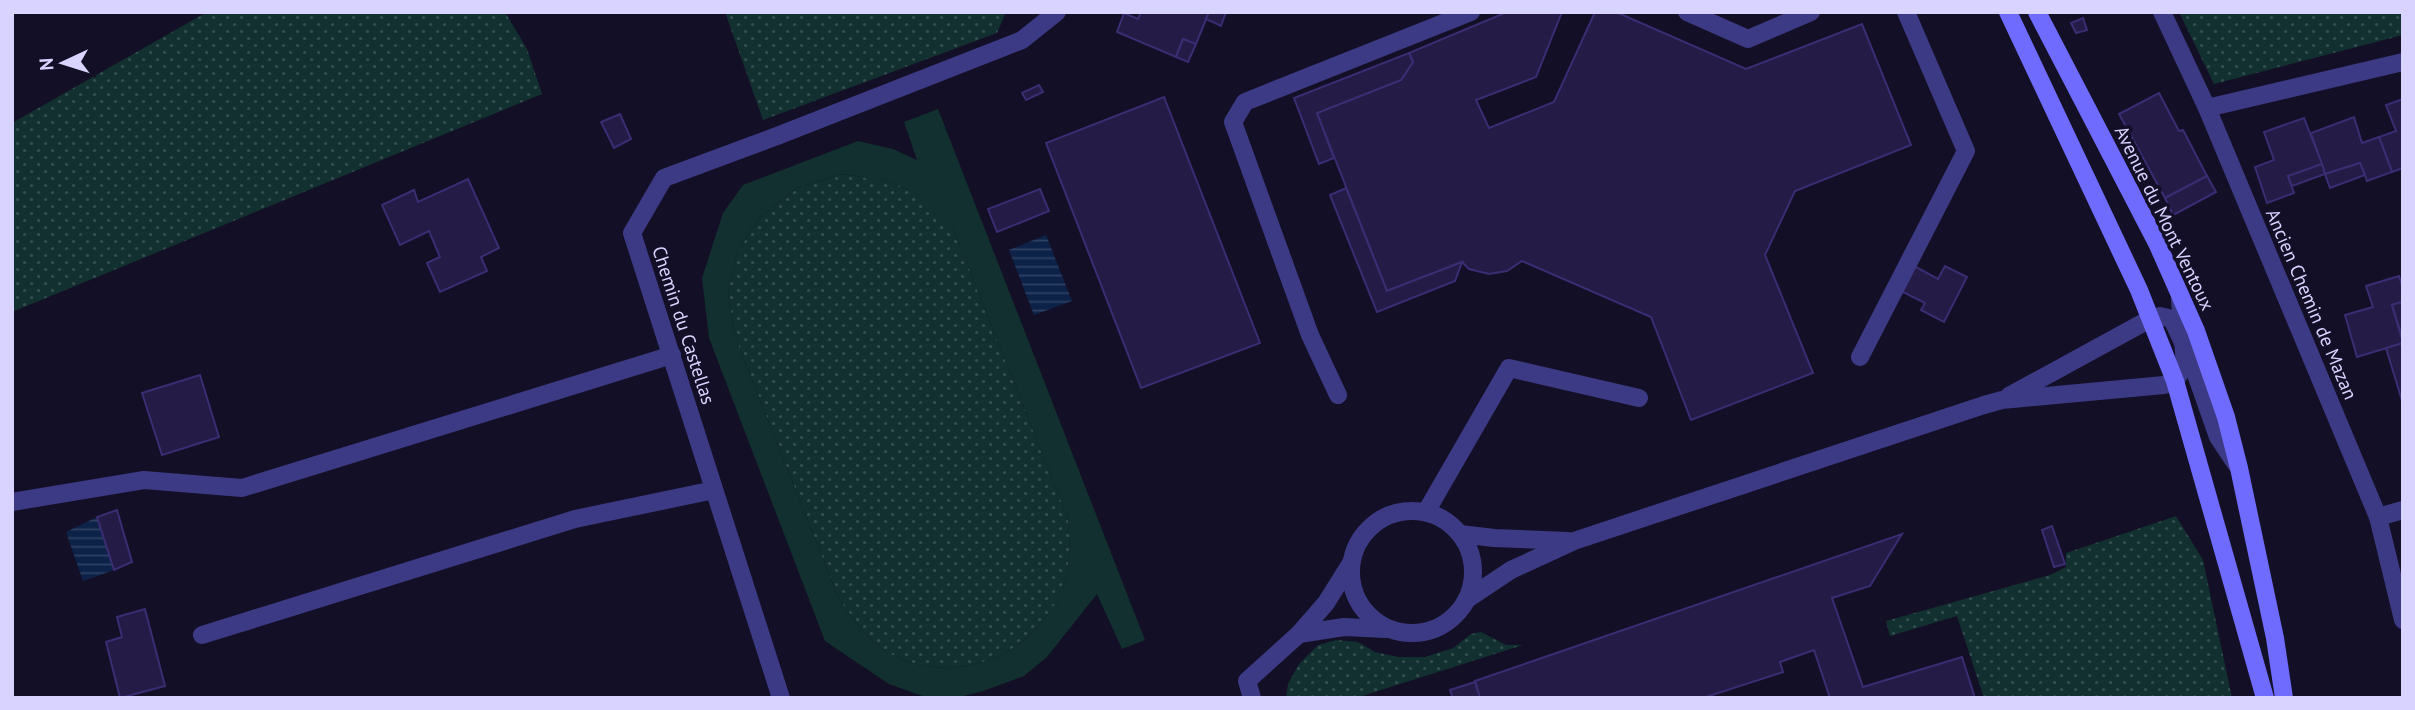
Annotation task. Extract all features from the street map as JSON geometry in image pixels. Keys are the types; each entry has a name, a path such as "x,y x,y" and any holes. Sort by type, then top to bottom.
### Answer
{"main road":[{"path":"2008,12 2150,319 2175,381 2265,698"},
{"name":"Avenue du Mont Ventoux","path":"2037,12 2157,243 2196,331 2226,417 2239,468 2275,638 2284,698"}],"street":[{"name":"Chemin du Castellas","path":"781,698 632,233 664,178 1022,40 1057,12"},
{"path":"1338,395 1310,335 1233,122 1245,102 1471,12"},
{"path":"1687,12 1748,39 1811,12"},
{"path":"1860,357 1966,151 1906,12"},
{"name":"Ancien Chemin de Mazan","path":"2162,12 2207,108 2378,517 2403,620"},
{"path":"2207,108 2403,62"},
{"path":"2003,400 2164,385 2175,381 2185,365 2180,293"},
{"path":"1466,600 1511,570 1574,541 2003,400 2160,316 2172,319 2218,437 2239,468"},
{"path":"12,502 144,480 242,488 672,355"},
{"path":"1426,512 1509,368 1639,398"},
{"path":"202,635 575,519 714,490"},
{"path":"2378,517 2403,510"},
{"path":"1252,698 1247,681 1299,634 1326,603 1369,527 1386,516 1406,511 1426,512 1445,520 1460,534 1470,552 1473,572 1470,592 1460,610 1446,623 1427,631 1407,633 1388,629 1344,627 1299,634"},
{"path":"1460,534 1574,541"},
{"path":"1351,563 1351,583 1358,602 1371,618 1388,629"}],"green space":[{"path":"207,12 505,12 527,49 542,94 12,312 12,123"},
{"path":"725,12 1006,12 997,33 763,120"},
{"path":"2179,12 2403,12 2403,35 2214,84"},
{"path":"938,109 1145,640 1122,649 1097,594 1047,657 1024,676 956,698 928,698 889,684 825,641 709,338 702,278 723,213 743,185 858,141 893,149 917,160 904,122","holes":["842,174 888,181 920,195 953,228 1068,519 1068,565 1059,599 1032,633 1015,647 995,658 973,665 928,666 906,661 878,646 849,613 839,599 735,337 728,292 737,253 758,219 797,188"]},
{"path":"842,174 888,181 921,195 953,228 1068,519 1068,565 1059,599 1032,633 1015,647 995,658 973,665 928,666 906,661 878,646 849,613 839,599 735,337 728,292 737,253 758,219 797,188"},
{"path":"2176,516 2203,560 2232,698 1984,698 1957,616 1890,636 1886,621 2050,575 2066,567 2066,553"},
{"path":"1481,632 1506,645 1523,645 1356,698 1286,698 1288,684 1299,664 1318,645 1336,640 1358,642 1375,652 1398,657 1425,657 1453,648 1471,634"}],"water":[{"path":"1046,235 1072,301 1034,315 1009,250"},
{"path":"97,517 114,570 83,581 66,532"}],"building":[{"path":"1141,12 1209,12 1196,44 1183,39 1176,57 1117,32 1124,13 1138,19"},
{"path":"1209,12 1226,12 1221,26 1206,19"},
{"path":"1507,12 1562,12 1536,77 1476,100 1489,128 1554,102 1595,12 1616,12 1746,69 1862,24 1911,145 1795,191 1765,255 1813,373 1691,420 1651,317 1522,261 1507,271 1489,274 1469,269 1462,262 1387,291 1317,113 1401,80 1413,62 1409,53"},
{"path":"2083,18 2087,30 2076,33 2071,23"},
{"path":"1183,39 1196,44 1188,62 1176,57"},
{"path":"1409,53 1413,62 1401,80 1317,113 1334,158 1319,164 1294,98"},
{"path":"1039,85 1043,92 1026,100 1022,93"},
{"path":"2159,93 2179,131 2183,130 2207,176 2165,198 2119,114"},
{"path":"1164,97 1260,343 1141,388 1046,143"},
{"path":"2403,99 2403,168 2392,172 2379,137 2396,131 2386,105"},
{"path":"620,114 631,139 614,148 601,122"},
{"path":"2354,117 2362,143 2379,137 2392,172 2367,181 2360,163 2325,174 2311,133"},
{"path":"2304,118 2322,164 2288,176 2294,193 2267,203 2255,167 2274,160 2264,132"},
{"path":"2360,163 2365,175 2330,188 2325,174"},
{"path":"2322,164 2325,174 2292,186 2288,176"},
{"path":"2207,176 2216,192 2173,215 2165,198"},
{"path":"468,179 499,248 481,257 487,271 440,292 427,263 440,257 429,231 400,245 382,205 414,190 418,202"},
{"path":"1346,188 1387,291 1462,262 1455,281 1377,312 1330,195"},
{"path":"1040,189 1049,211 997,232 988,209"},
{"path":"1914,266 1938,279 1945,266 1967,277 1944,322 1921,310 1925,303 1901,291"},
{"path":"2399,276 2403,288 2403,302 2392,305 2403,343 2357,357 2345,315 2373,307 2366,286"},
{"path":"2401,302 2403,306 2403,340 2392,305"},
{"path":"2403,343 2403,404 2386,348"},
{"path":"200,375 219,437 162,455 142,393"},
{"path":"117,510 132,562 114,570 97,517"},
{"path":"2052,526 2065,564 2054,567 2042,530"},
{"path":"1902,534 1870,586 1832,598 1863,687 1962,657 1975,698 1830,698 1814,650 1780,662 1783,672 1703,698 1480,698 1475,681"},
{"path":"145,609 165,686 120,698 106,642 122,637 117,617"},
{"path":"1475,682 1480,698 1453,698 1450,690"}]}
